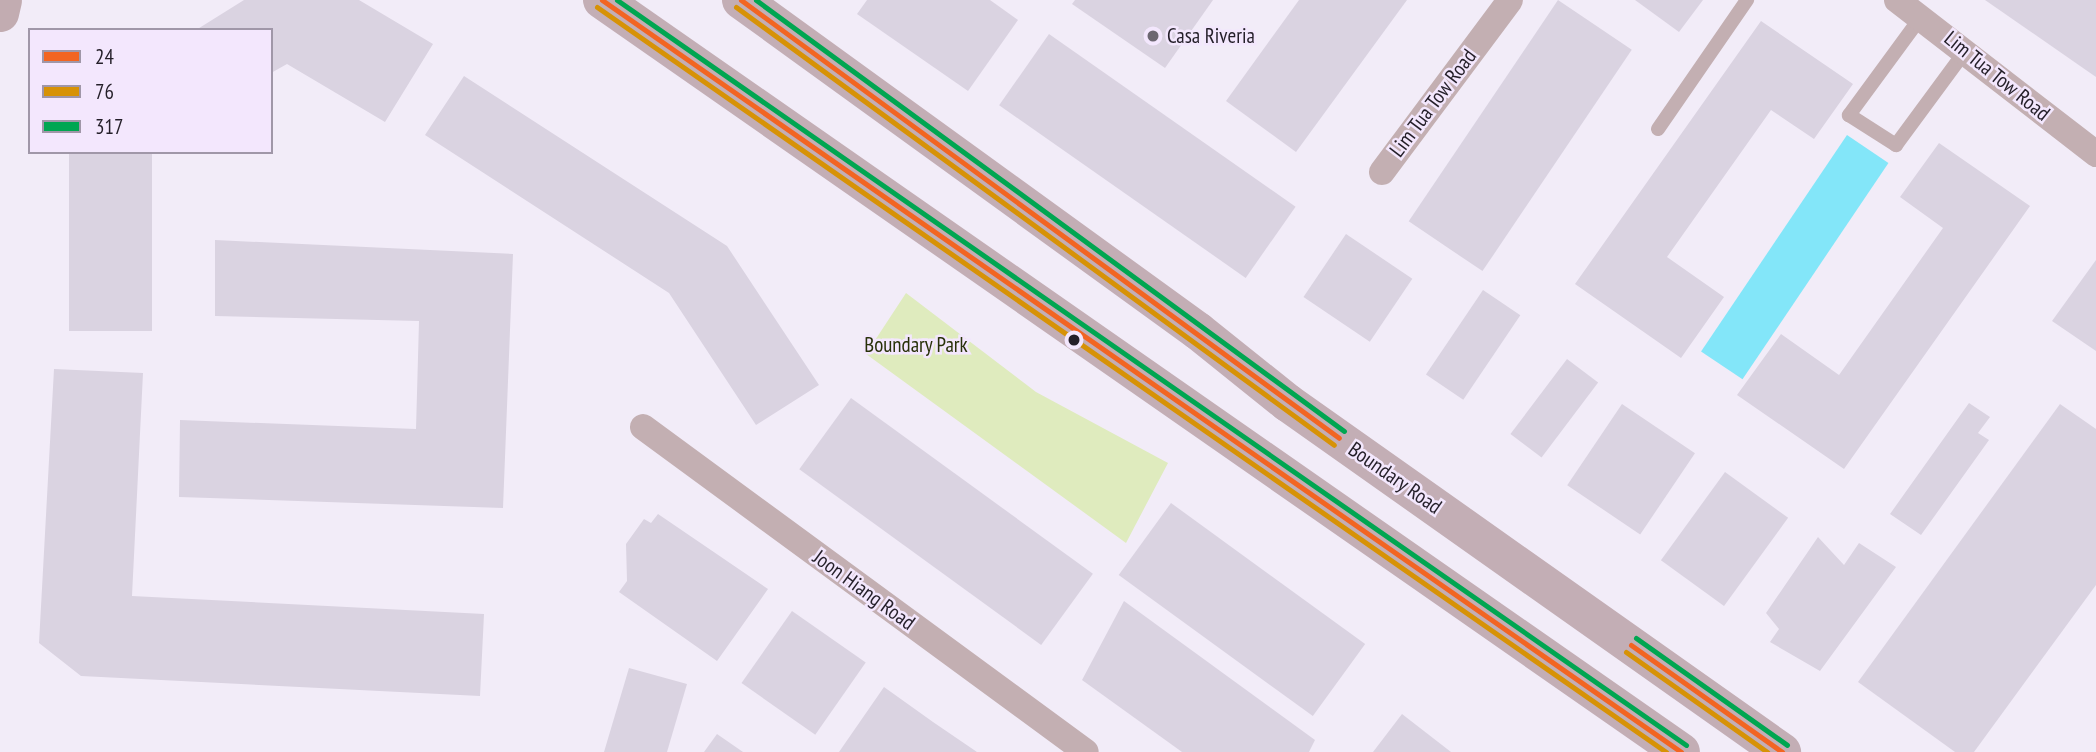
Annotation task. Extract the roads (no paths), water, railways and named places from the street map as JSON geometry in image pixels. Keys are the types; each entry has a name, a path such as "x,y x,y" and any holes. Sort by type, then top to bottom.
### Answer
{"main road":[{"path":"0,13 3,0"},
{"path":"602,0 1681,752"},
{"name":"Boundary Road","path":"741,0 1198,331 1288,403 1782,752"}],"street":[{"name":"Lim Tua Tow Road","path":"1382,172 1510,0"},
{"name":"Lim Tua Tow Road","path":"1897,0 1966,50 2096,154"},
{"name":"Joon Hiang Road","path":"643,427 1086,752"}],"lane":[{"path":"1658,130 1747,0"},
{"path":"1921,17 1849,115 1896,145 1966,50"}],"water":[{"path":"1847,135 1888,163 1743,379 1701,351"}],"place":[{"name":"Casa Riveria","path":"1153,36"}],"park label":[{"name":"Boundary Park","path":"916,345"}]}
